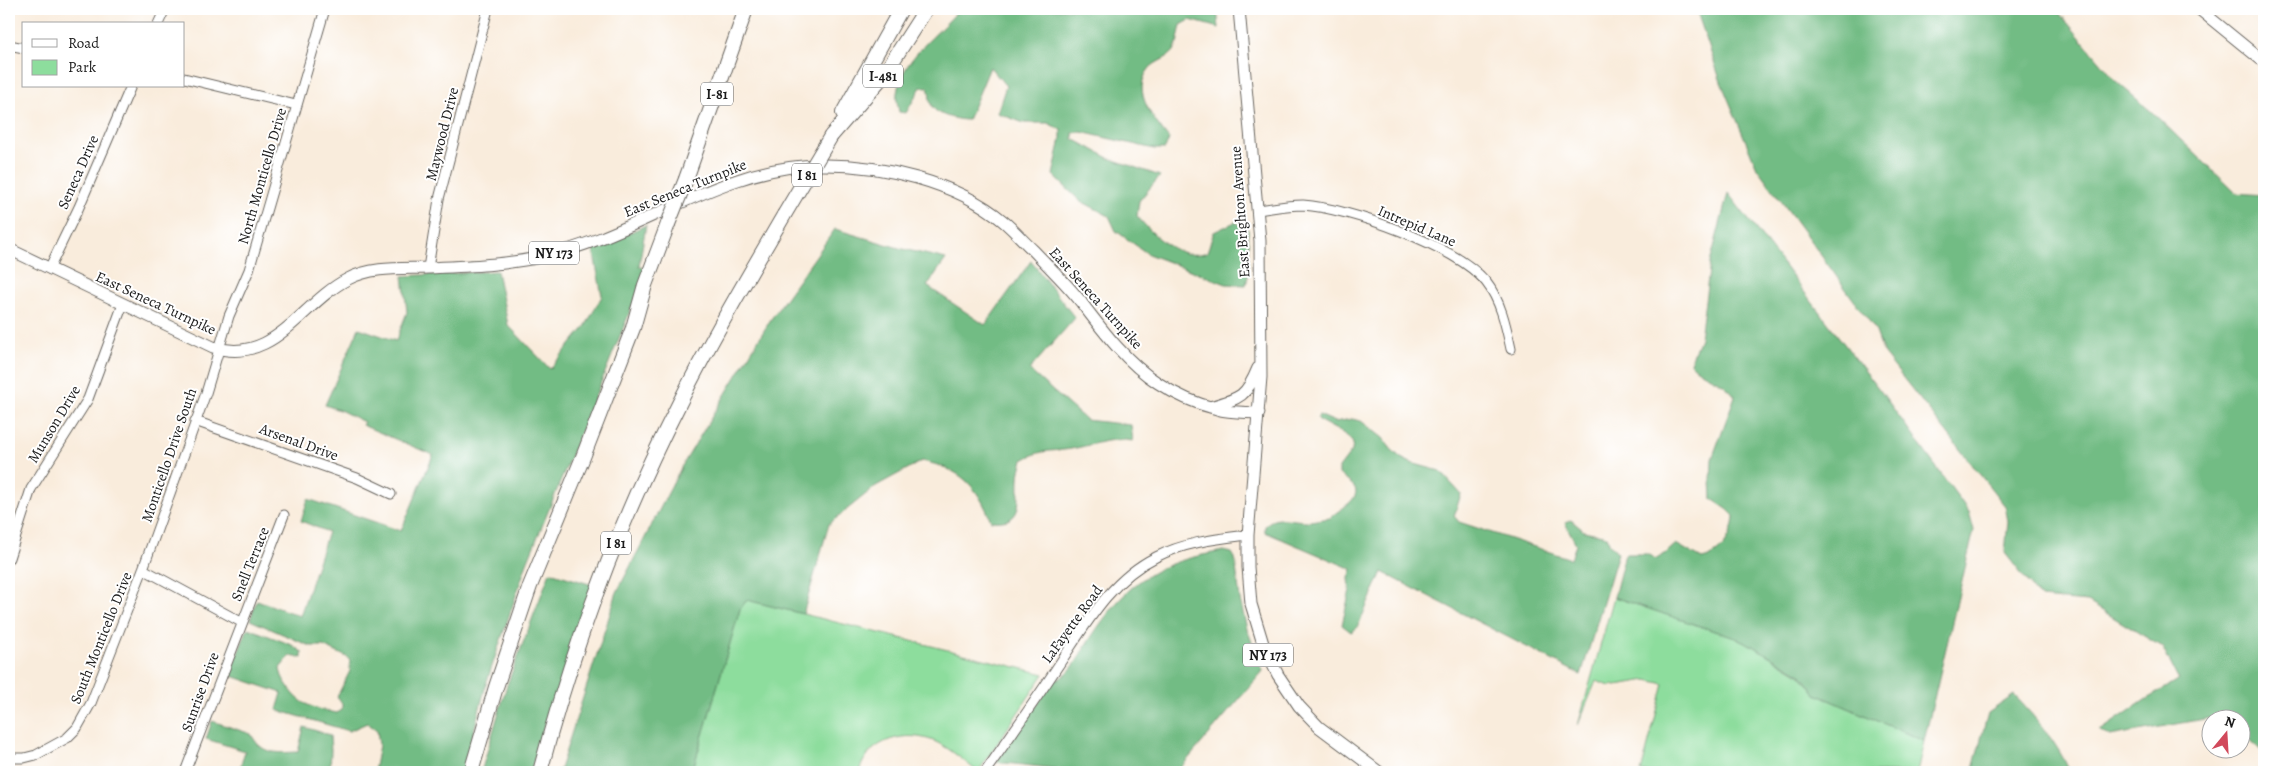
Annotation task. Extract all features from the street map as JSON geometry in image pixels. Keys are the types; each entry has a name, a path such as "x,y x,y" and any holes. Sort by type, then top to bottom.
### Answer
{"highway":[{"name":"I-81","path":"471,772 496,687 530,586 633,328 645,285 686,179 746,9"},
{"name":"I 81","path":"540,772 567,682 612,552 679,403 719,326 831,136 901,9"},
{"name":"I-481","path":"831,136 883,76 926,9"}],"main road":[{"name":"East Brighton Avenue","path":"1239,9 1260,241 1261,361 1259,413"},
{"path":"2199,9 2264,62"},
{"name":"East Seneca Turnpike","path":"9,249 219,349 232,352 258,348 278,336 332,288 351,277 394,268 496,264 542,257 622,230 693,198 756,174 817,165 860,166 934,184 976,201 1004,221 1048,266 1127,357 1157,383 1184,397 1210,407 1230,412 1259,413"},
{"path":"1210,407 1234,400 1242,395 1250,387 1261,361"},
{"name":"NY 173","path":"1259,413 1248,535 1248,566 1251,604 1264,647 1278,675 1299,706 1319,727 1379,772"}],"street":[{"path":"159,22 165,9"},
{"name":"North Monticello Drive","path":"219,349 229,316 249,270 261,235 296,105 325,9"},
{"name":"Maywood Drive","path":"428,268 439,199 488,9"},
{"path":"9,45 22,48"},
{"path":"185,78 296,105"},
{"name":"Seneca Drive","path":"49,269 79,206 130,88"},
{"name":"Intrepid Lane","path":"1258,210 1303,205 1329,209 1374,222 1453,255 1478,272 1495,295 1500,306 1511,349"},
{"name":"Munson Drive","path":"9,558 31,489 88,399 123,304"},
{"name":"Monticello Drive South","path":"144,569 219,349"},
{"name":"Arsenal Drive","path":"195,421 357,478 391,494"},
{"name":"Snell Terrace","path":"241,622 284,516"},
{"name":"LaFayette Road","path":"985,772 1101,602 1128,574 1155,557 1195,542 1248,535"},
{"path":"144,569 241,622"},
{"name":"South Monticello Drive","path":"9,758 36,756 67,738 77,728 91,703 144,569"},
{"name":"Sunrise Drive","path":"185,772 241,622"}],"green space":[{"path":"959,9 1217,9 1219,28 1190,20 1181,25 1174,51 1152,66 1144,78 1142,87 1143,97 1157,124 1169,139 1165,149 1154,149 1081,132 1073,133 1073,139 1111,159 1160,176 1139,201 1137,216 1159,238 1177,250 1187,254 1207,252 1214,232 1235,222 1248,229 1249,272 1246,285 1226,284 1148,254 1116,231 1109,216 1079,200 1053,175 1061,139 1061,130 1048,123 1024,123 997,113 1006,86 990,67 968,120 952,118 936,111 931,104 928,87 921,87 906,113 899,112 897,93 900,80 906,68 922,47"},
{"path":"1696,9 2056,9 2118,83 2153,113 2236,193 2264,195 2264,754 2250,739 2250,708 2200,708 2200,720 2110,736 2100,731 2145,700 2179,680 2162,647 2088,602 2040,598 2005,553 2008,521 2005,506 1884,354 1875,329 1757,168 1721,82"},
{"path":"1728,193 1882,393 1969,512 1974,530 1924,741 1816,694 1801,674 1744,641 1614,597 1625,554 1647,554 1656,559 1676,544 1702,559 1721,549 1731,531 1734,516 1712,499 1711,480 1712,459 1735,396 1724,385 1701,372 1690,363 1700,338 1710,263"},
{"path":"646,225 639,266 647,270 527,563 487,681 463,772 374,772 379,745 377,730 367,723 349,731 277,710 282,693 229,675 248,628 292,645 302,652 302,658 290,656 280,668 285,682 300,700 323,710 337,713 342,710 342,704 337,697 350,671 350,661 347,657 323,646 310,646 250,620 257,600 300,616 328,532 301,521 308,499 401,531 433,455 362,425 364,422 325,405 359,328 396,341 407,312 403,276 497,271 508,325 550,369 585,327 602,296 593,249"},
{"path":"835,229 899,248 946,259 927,286 985,325 1031,261 1075,318 1029,370 1086,420 1131,425 1133,441 1111,440 1037,453 1023,460 1019,474 1017,510 1014,516 1002,521 991,521 980,498 966,480 936,464 922,461 876,486 829,524 803,614 747,600 740,609 692,772 559,772 617,592 682,466 771,319"},
{"path":"1319,415 1335,422 1352,419 1361,421 1383,438 1401,458 1411,463 1440,471 1461,494 1454,516 1459,522 1571,559 1576,544 1565,523 1571,520 1584,531 1607,536 1609,543 1618,553 1581,675 1382,572 1357,628 1351,632 1342,625 1350,590 1349,578 1352,569 1265,532 1265,526 1274,520 1310,521 1330,518 1354,497 1355,488 1339,474 1339,468 1352,451 1353,443 1346,435 1320,421 1317,417"},
{"path":"1224,551 1232,553 1235,558 1240,600 1247,629 1263,671 1177,772 1087,772 996,762 1054,681 1061,678 1071,669 1104,619 1117,602 1131,589 1145,577 1161,568 1179,561"},
{"path":"550,572 596,586 540,738 531,772 481,772 507,685"},
{"path":"1614,597 1744,641 1801,675 1816,694 1924,741 1917,772 1641,772 1664,684 1647,680 1610,686 1596,681 1578,725"},
{"path":"747,600 1044,674 978,772 936,742 925,738 901,737 880,745 871,752 859,772 692,772 740,609"},
{"path":"2014,695 2045,731 2059,751 2070,772 1972,772 1988,713"},
{"path":"212,721 251,734 260,746 276,752 298,752 304,727 330,735 330,772 239,772 245,751 206,739"}],"waterway":[{"path":"9,331 11,336 9,344"}]}
